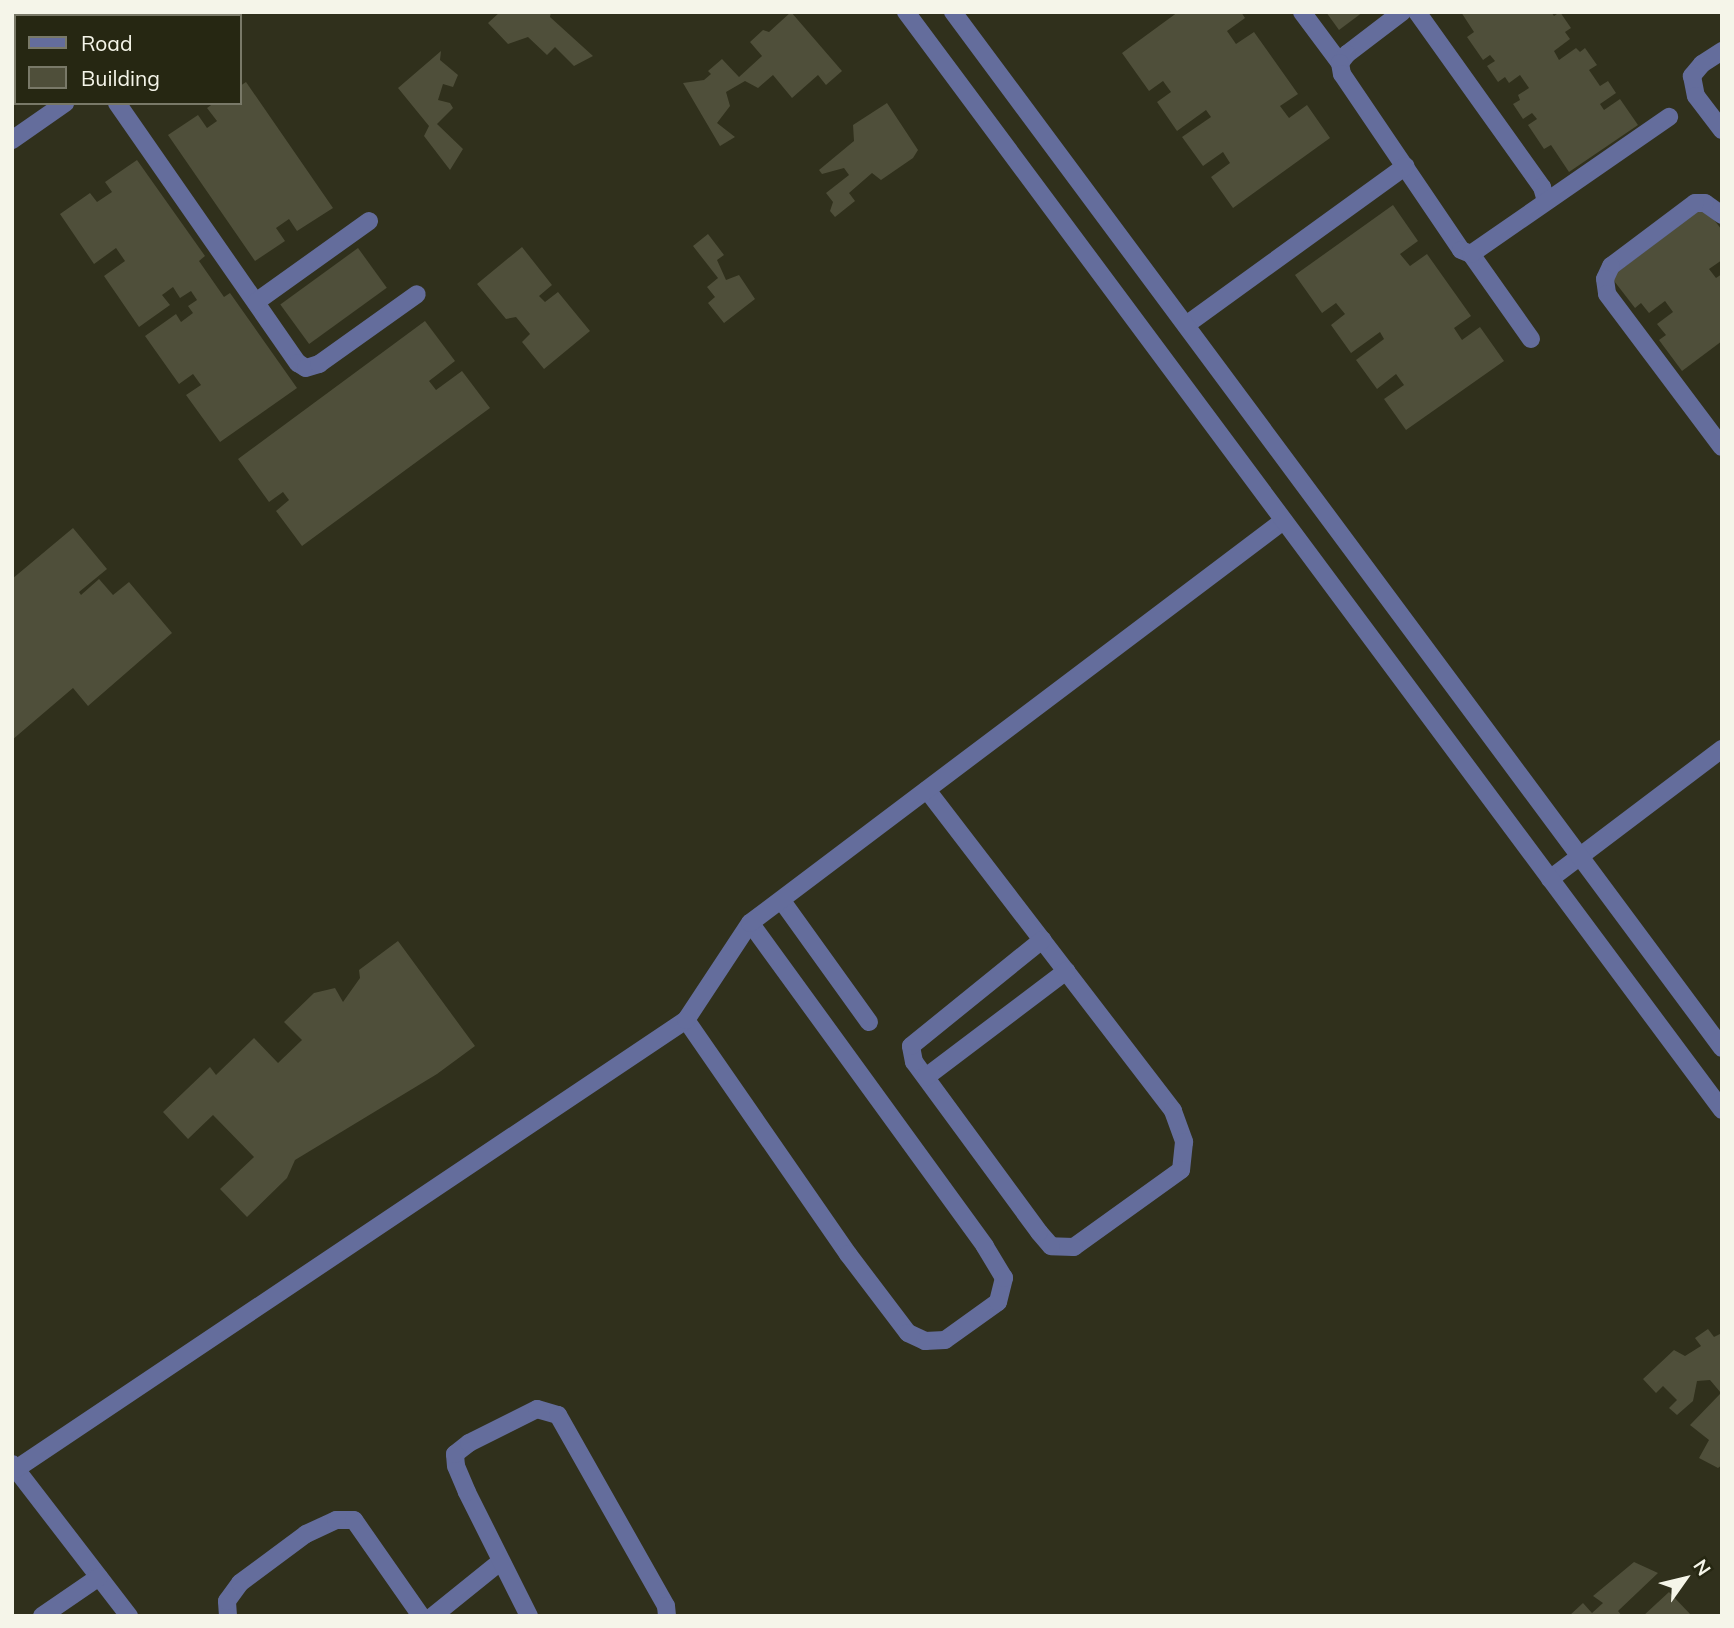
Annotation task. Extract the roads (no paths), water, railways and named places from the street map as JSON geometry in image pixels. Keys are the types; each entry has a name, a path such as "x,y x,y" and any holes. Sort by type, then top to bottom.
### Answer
{"street":[{"path":"906,12 1722,1110"},
{"path":"953,12 1722,1048"},
{"path":"1302,12 1340,63 1342,74 1461,250 1471,254 1531,339"},
{"path":"1340,63 1347,54 1402,12"},
{"path":"1417,12 1542,187 1545,201"},
{"path":"1722,51 1702,64 1692,76 1696,96 1722,130"},
{"path":"12,140 62,105"},
{"path":"118,105 298,363 306,368 319,364 417,294"},
{"path":"1471,254 1669,117"},
{"path":"1186,325 1406,166"},
{"path":"1722,215 1705,203 1695,203 1611,266 1605,279 1606,294 1722,447"},
{"path":"256,303 369,221"},
{"path":"129,1616 14,1467 686,1020 750,923 1283,521"},
{"path":"1550,879 1722,749"},
{"path":"928,790 1173,1111 1184,1142 1181,1170 1074,1247 1051,1246 915,1062 911,1046 1042,940"},
{"path":"782,901 869,1022"},
{"path":"686,1020 848,1254 908,1333 926,1341 945,1340 998,1302 1004,1278 985,1246 750,923"},
{"path":"926,1077 1066,971"},
{"path":"529,1616 500,1562 456,1466 455,1454 469,1443 537,1409 558,1415 666,1606 667,1616"},
{"path":"228,1616 227,1601 240,1583 306,1534 336,1520 354,1520 421,1616"},
{"path":"433,1616 500,1562"},
{"path":"42,1616 99,1577"}]}
